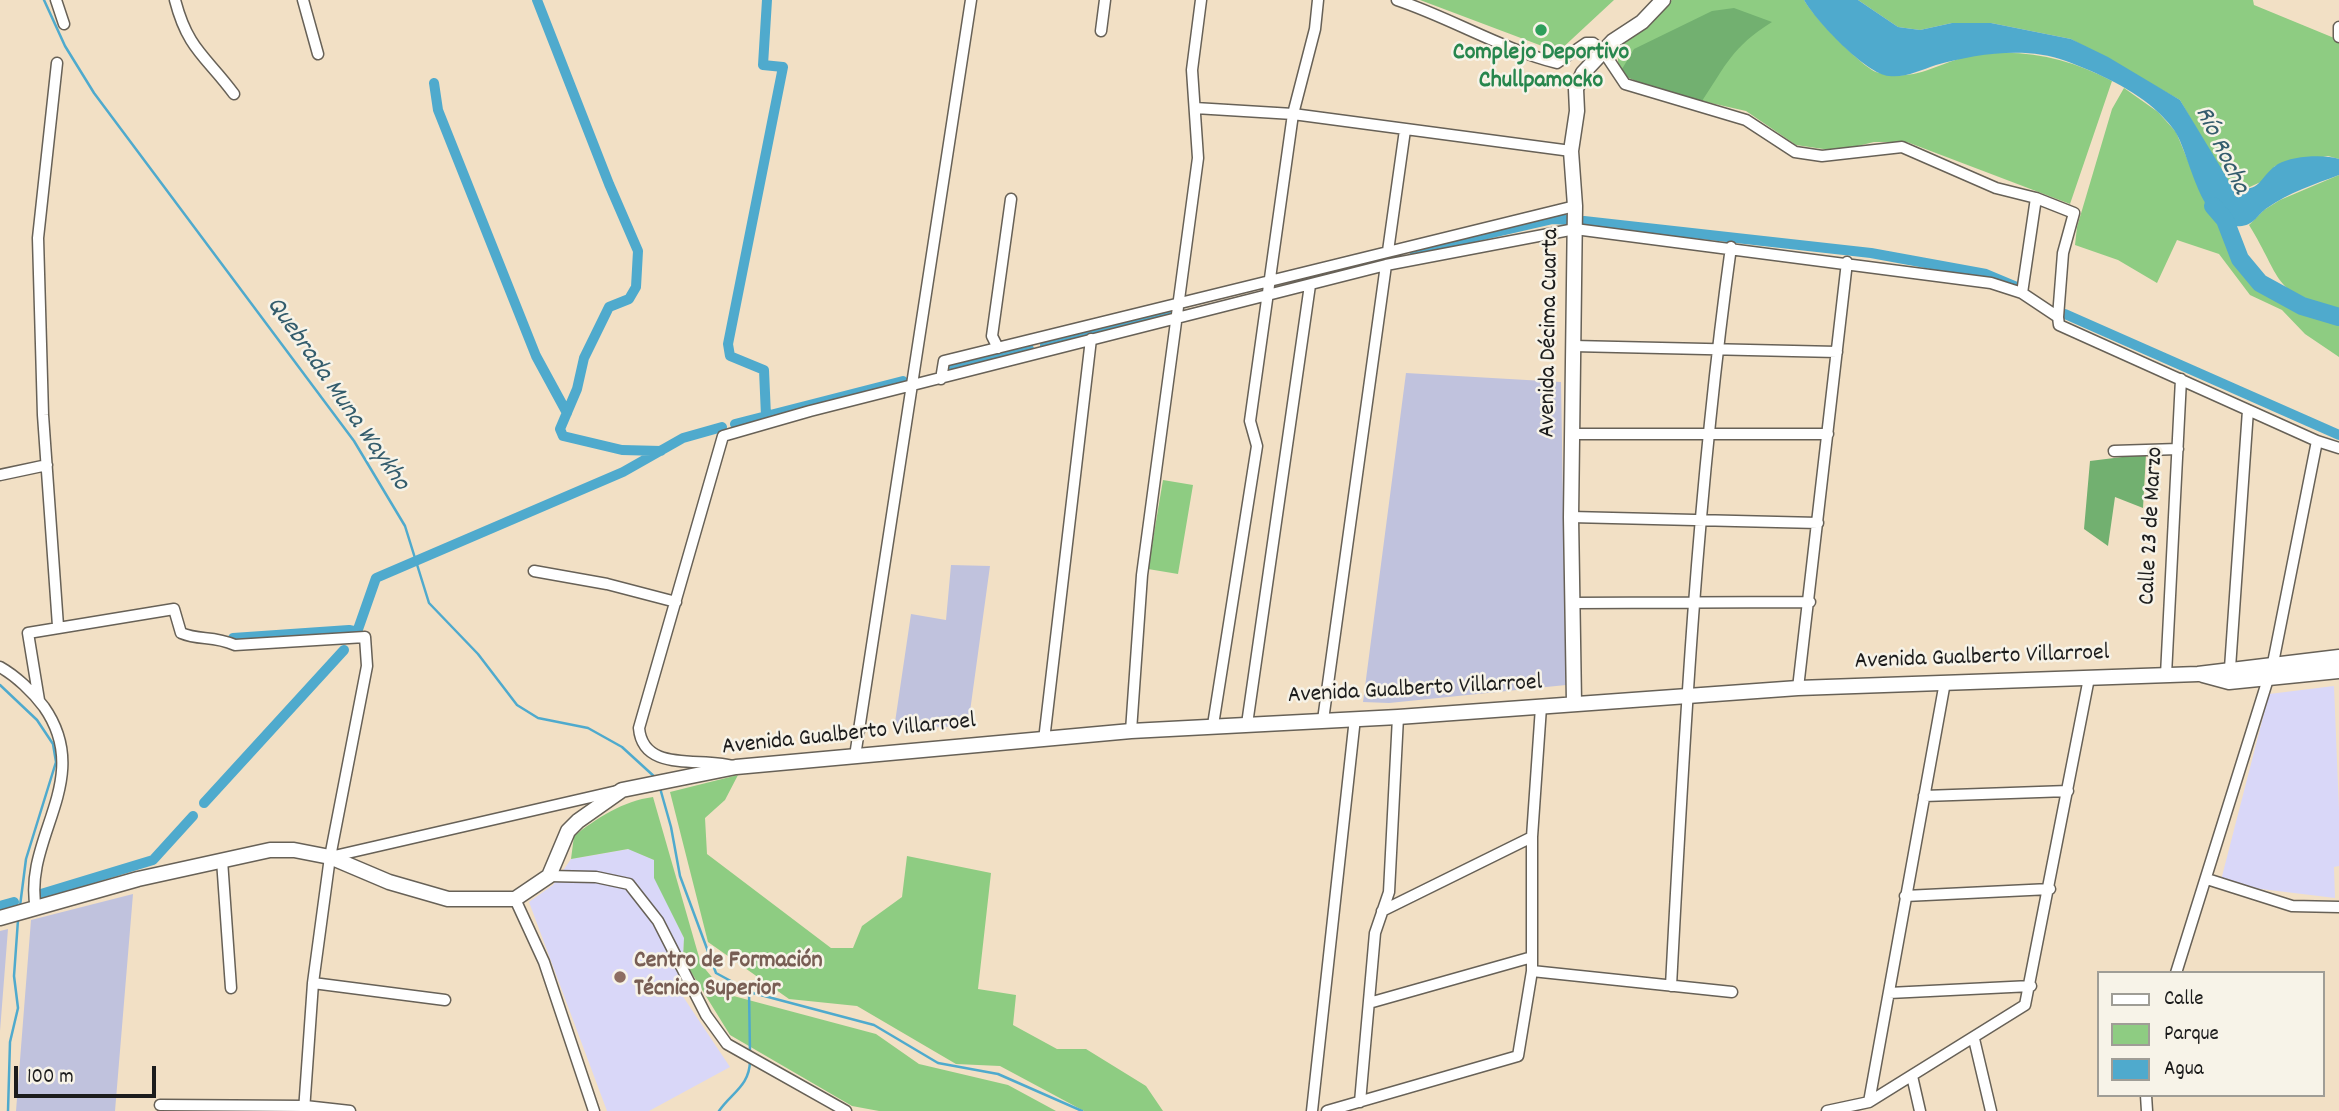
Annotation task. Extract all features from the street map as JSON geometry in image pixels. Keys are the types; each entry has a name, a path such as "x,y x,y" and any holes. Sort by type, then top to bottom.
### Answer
{"main road":[{"name":"Avenida Décima Cuarta","path":"1574,703 1571,517 1575,206 1571,150 1577,111 1576,89 1583,73 1603,51 1642,22 1662,0"},
{"name":"Avenida Gualberto Villarroel","path":"622,790 639,789 736,767 1131,731 1398,717 1798,688 2198,674 2230,668 2339,657"},
{"name":"Avenida Gualberto Villarroel","path":"2198,674 2229,682 2339,671"},
{"path":"4,917 138,878 281,849 330,857 389,882 447,899 515,899 549,876 568,831 622,790"}],"street":[{"path":"56,0 64,24"},
{"path":"175,0 183,30 195,49 234,94"},
{"path":"303,0 318,54"},
{"path":"855,756 914,386 971,0"},
{"path":"1101,31 1105,0"},
{"path":"1131,731 1142,575 1198,158 1192,70 1201,0"},
{"path":"1213,725 1257,446 1250,421 1293,114 1315,29 1318,0"},
{"path":"1397,0 1456,22 1530,56 1557,63 1586,43 1593,43 1603,51 1625,84 1746,120 1795,152 1822,156 1902,147 1996,188 2036,198 2074,213 2063,253 2059,325 2317,441 2339,448"},
{"path":"2339,27 2339,37"},
{"path":"57,63 38,238 47,465 58,626"},
{"path":"1195,108 1293,114 1571,150"},
{"path":"1388,250 1405,130"},
{"path":"2022,293 2036,198"},
{"path":"998,348 992,336 1011,199"},
{"path":"941,379 944,362 1270,282 1388,250 1575,206"},
{"path":"736,767 717,761 661,758 652,755 640,738 639,728 723,436 810,411 1386,265 1575,229 1847,262 1991,283 2022,293 2058,317"},
{"path":"1671,986 1693,602 1703,520 1717,351 1731,247"},
{"path":"1798,688 1847,262"},
{"path":"1323,720 1386,265"},
{"path":"1247,724 1310,285"},
{"path":"1044,740 1091,339"},
{"path":"1573,346 1837,352"},
{"name":"Calle 23 de Marzo","path":"2166,675 2181,379"},
{"path":"2230,668 2248,410"},
{"path":"1572,434 1828,434"},
{"path":"2177,971 2273,663 2317,441"},
{"path":"2114,451 2178,449"},
{"path":"0,475 47,465"},
{"path":"1571,517 1818,523"},
{"path":"534,571 607,584 676,602"},
{"path":"1572,603 1810,602"},
{"path":"39,700 28,633 58,626 174,609 181,633 192,638 215,636 235,645 365,637 367,666 330,857 313,983 304,1109"},
{"path":"0,667 39,700 54,723 60,739 60,794 31,886 33,910"},
{"path":"1827,1111 1869,1102 2025,1005 2050,889 2089,678"},
{"path":"1869,1102 1945,682"},
{"path":"1327,1111 1518,1056 1532,971 1532,837 1541,707"},
{"path":"1360,1102 1375,933 1389,892 1398,717"},
{"path":"1312,1111 1355,718"},
{"path":"330,857 622,790"},
{"path":"1924,796 2068,791"},
{"path":"1382,911 1532,837"},
{"path":"222,860 231,988"},
{"path":"549,876 596,877 629,884 658,921 706,1015 727,1044 839,1109"},
{"path":"2207,878 2292,906 2339,907"},
{"path":"1905,896 2050,889"},
{"path":"515,899 544,962 594,1111"},
{"path":"1369,1003 1532,957"},
{"path":"1532,971 1732,992"},
{"path":"313,983 445,1000"},
{"path":"1889,993 2031,986"},
{"path":"1974,1039 1991,1111"},
{"path":"1912,1076 1920,1111"},
{"path":"160,1105 350,1111"}],"shaded area":[{"path":"1406,373 1561,382 1566,685 1389,703 1363,702"},
{"path":"951,565 990,566 968,726 894,729 911,614 946,620"},
{"path":"2334,686 2339,810 2339,866 2334,867 2335,898 2220,884 2269,694"},
{"name":"Centro de Formación Técnico Superior","path":"629,849 654,860 655,878 684,938 682,995 730,1067 649,1111 607,1111 529,902 553,885 571,859"},
{"path":"133,894 115,1111 16,1111 31,920"},
{"path":"8,929 0,1031 0,931"}],"green space":[{"name":"Complejo Deportivo Chullpamocko","path":"1420,0 1614,0 1558,52"},
{"path":"1672,0 1804,0 1849,50 1869,68 1881,73 1915,74 1965,57 2022,53 2059,60 2112,81 2070,204 1907,142 1874,142 1837,151 1796,145 1746,111 1702,101 1619,74 1617,47 1645,27"},
{"path":"1858,0 2253,0 2254,5 2339,40 2339,159 2328,156 2275,166 2263,181 2243,190 2232,186 2224,177 2180,100 2071,39 1991,23 1952,23 1920,30 1898,27"},
{"path":"1734,8 1772,22 1738,49 1702,101 1663,92 1619,74 1634,49 1712,11"},
{"path":"2124,88 2158,112 2176,132 2208,209 2222,221 2232,258 2255,287 2295,310 2339,322 2339,357 2305,334 2282,310 2250,295 2219,254 2177,240 2157,283 2118,260 2075,245 2077,227 2112,109"},
{"path":"2339,175 2339,312 2289,290 2274,271 2249,225 2264,210 2280,200"},
{"path":"2146,454 2143,508 2115,497 2108,546 2084,529 2090,461"},
{"path":"1163,480 1193,485 1178,574 1148,569"},
{"path":"738,775 725,800 705,818 707,854 831,948 853,948 862,926 902,897 907,856 991,873 978,989 1016,995 1013,1025 1057,1049 1086,1049 1146,1086 1163,1111 1084,1111 1000,1066 956,1064 857,1006 789,999 708,942 670,792"},
{"path":"653,797 701,964 726,994 876,1034 919,1064 1008,1085 1056,1111 879,1111 852,1106 730,1035 683,959 684,938 654,878 654,860 628,849 571,859 574,836 583,829 621,806"}],"water":[{"name":"Río Rocha","path":"1804,0 1858,0 1898,27 1920,30 1952,23 1991,23 2071,39 2108,57 2180,100 2232,186 2254,187 2278,164 2308,157 2339,159 2339,175 2284,198 2246,225 2228,225 2216,218 2207,206 2176,133 2149,104 2115,82 2051,56 2018,53 1968,58 1907,75 1889,76 1879,73 1855,57 1830,33"}],"waterway":[{"name":"Quebrada Muna Waykho","path":"44,0 65,46 94,93 354,441 405,526 429,603 478,654 517,705 538,718 588,728 622,747 657,779"},
{"path":"537,0 638,251 636,287 629,299 609,307 584,358 577,389 560,429 563,436 622,450 661,451"},
{"path":"766,416 764,370 730,356 728,344 783,67 763,65 767,0"},
{"path":"434,83 438,110 536,356 567,413"},
{"path":"2213,206 2225,220 2240,259 2260,283 2302,306 2339,317"},
{"path":"1414,251 1553,219 1568,220"},
{"path":"1584,221 1871,253 1986,274 2017,287"},
{"path":"1045,345 1172,310"},
{"path":"2065,314 2339,435"},
{"path":"951,369 1029,349"},
{"path":"735,424 903,381"},
{"path":"356,635 376,578 623,472 683,438 722,427"},
{"path":"233,638 349,630 358,632"},
{"path":"204,803 344,650"},
{"path":"0,685 37,720 53,744 56,762 26,859 20,906"},
{"name":"Quebrada Muna Waykho","path":"660,788 680,876 716,973 753,993 874,1025 938,1063 998,1074 1082,1111"},
{"path":"41,894 153,860 193,816"},
{"path":"0,906 14,902"},
{"path":"8,1111 10,1042 18,1008 14,976 18,920"},
{"path":"749,991 750,1053"},
{"path":"719,1111 743,1083 750,1060"}],"place":[{"name":"Complejo Deportivo Chullpamocko","path":"1541,30"},
{"name":"Centro de Formación Técnico Superior","path":"620,977"}]}
